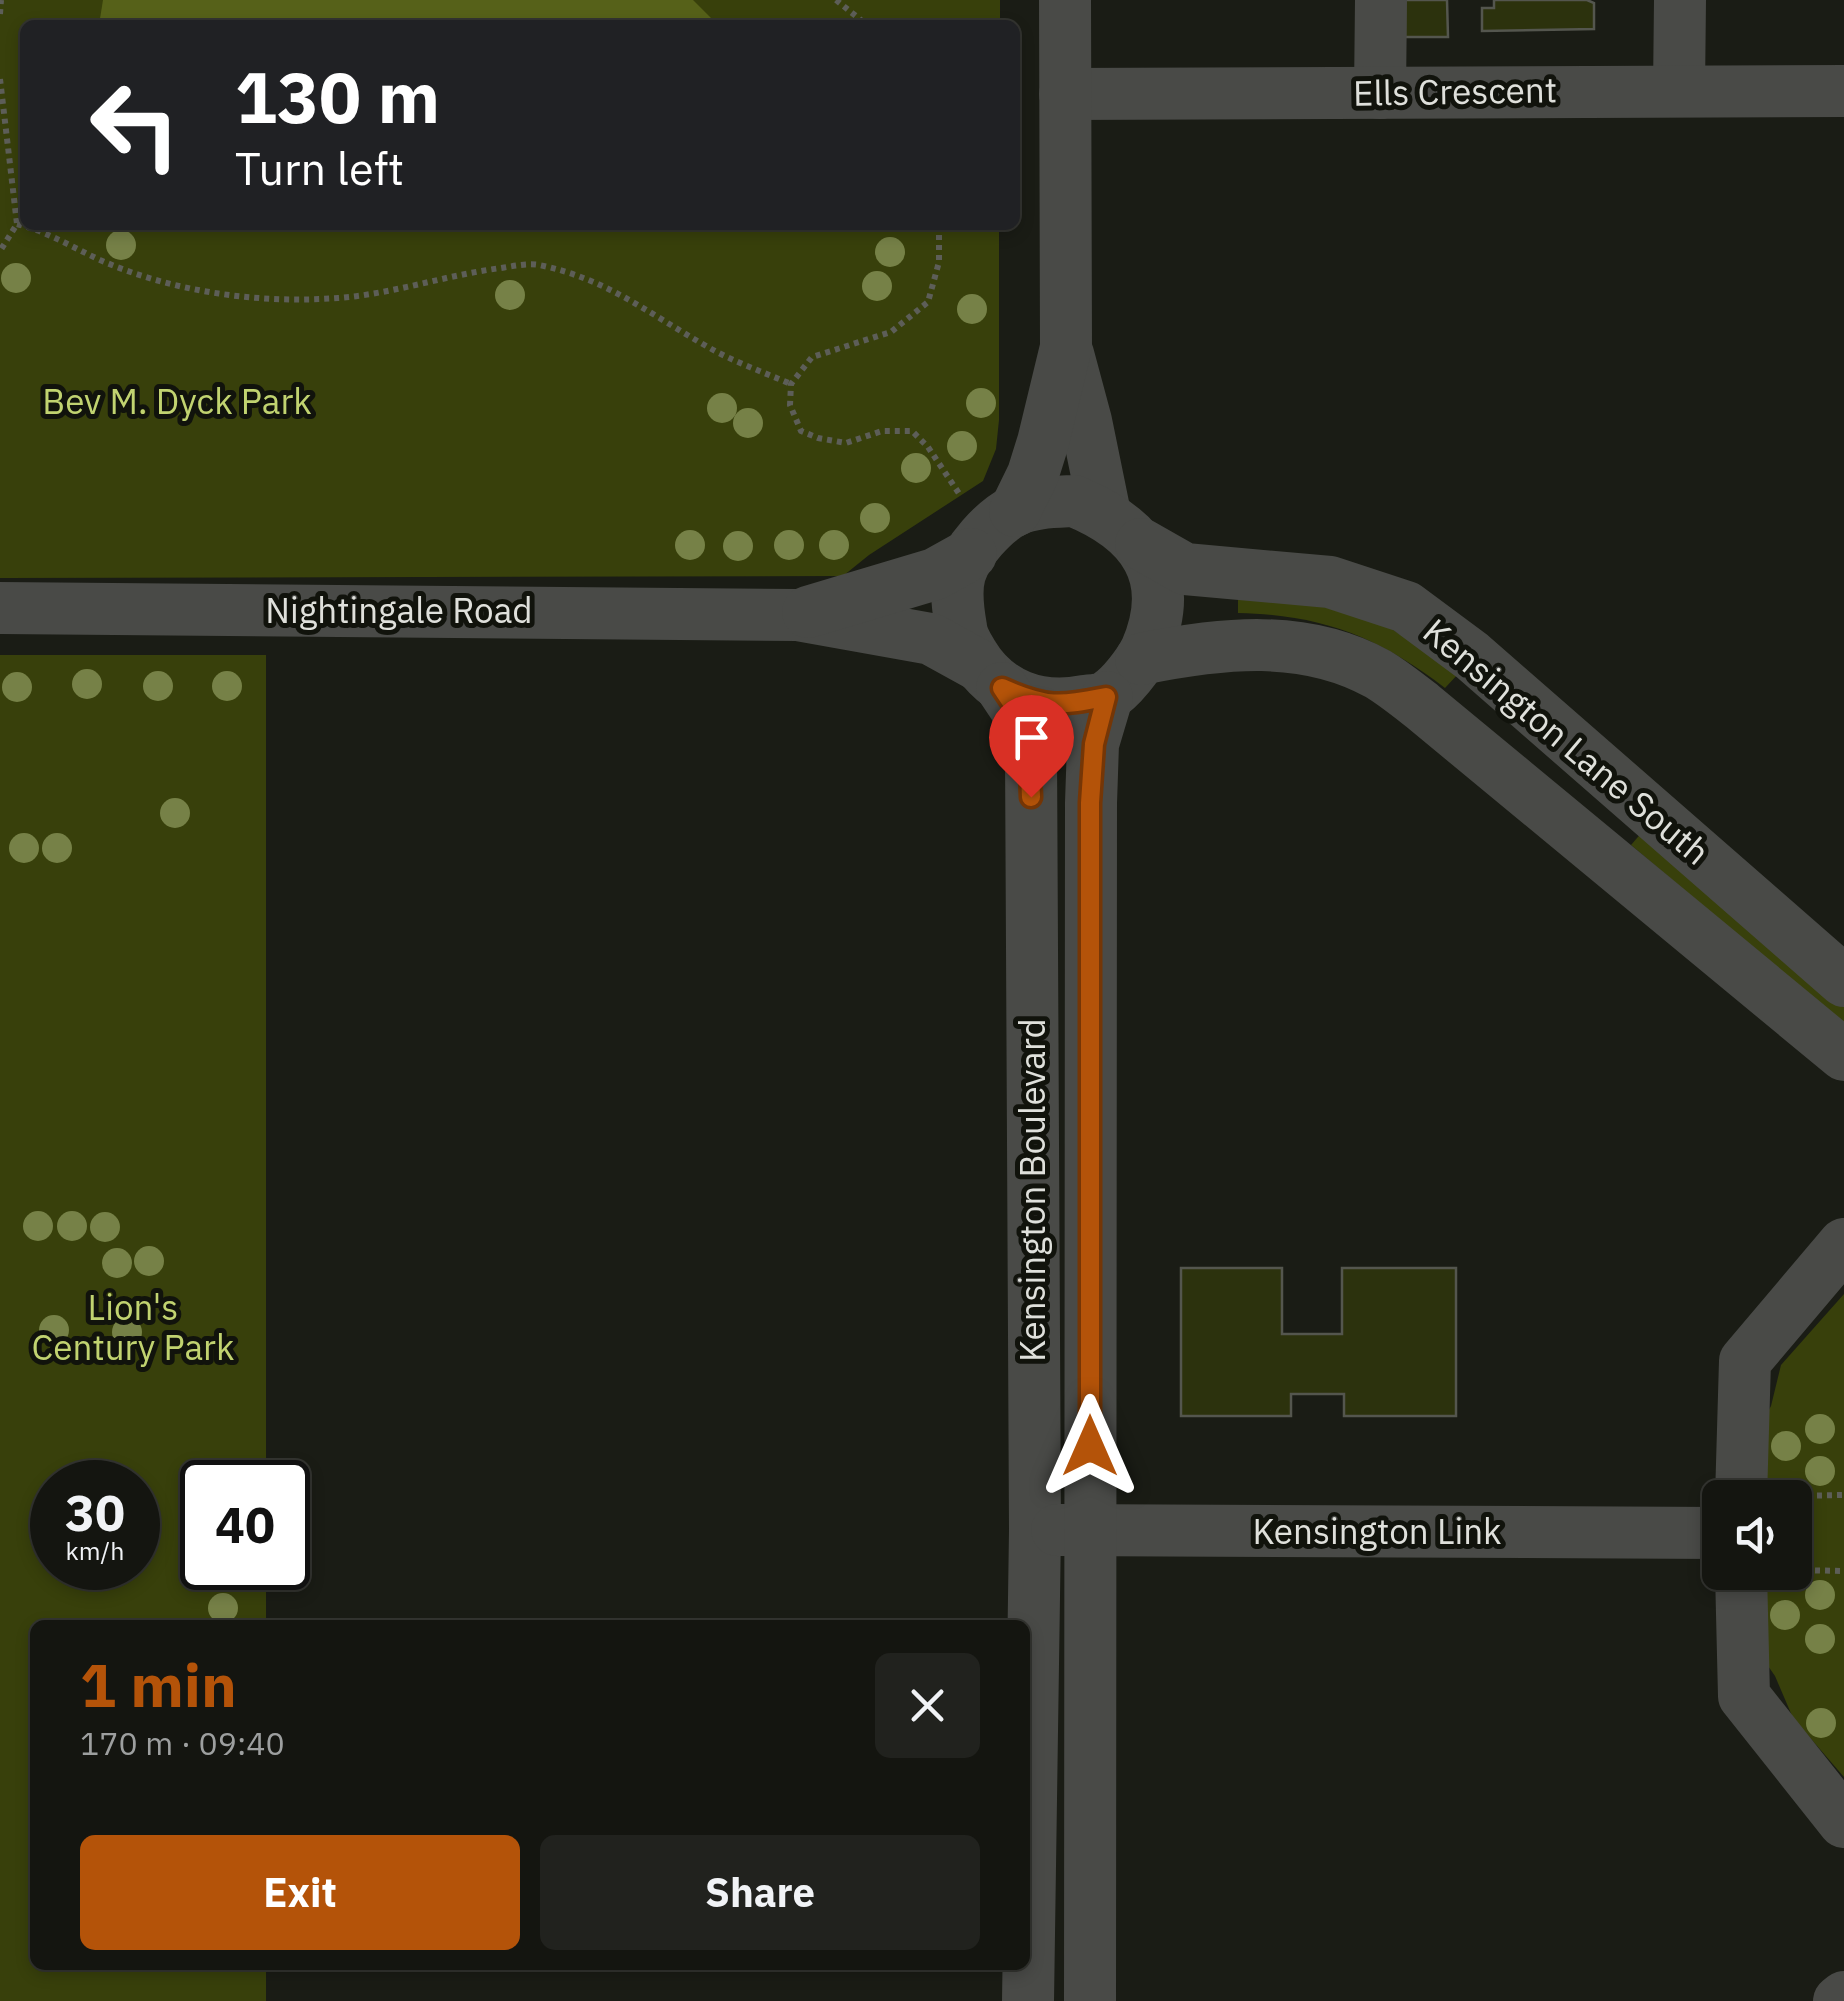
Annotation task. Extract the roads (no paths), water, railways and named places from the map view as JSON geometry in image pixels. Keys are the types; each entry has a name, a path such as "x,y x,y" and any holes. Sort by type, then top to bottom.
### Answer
{"street":[{"path":"1066,0 1066,347 1032,474 984,523 960,574 957,604 962,634 991,677 1032,702 1062,706 1106,697 1142,659 1156,628 1158,597 1154,569 1123,529 1086,421 1066,347"},
{"path":"1380,0 1380,93"},
{"path":"1679,90 1680,0"},
{"name":"Ells Crescent","path":"1066,94 1844,91"},
{"path":"984,523 1043,503 1074,502 1123,529"},
{"name":"Nightingale Road","path":"797,615 935,574 984,523"},
{"name":"Kensington Lane South","path":"1123,529 1185,569 1330,582 1406,607 1472,656 1844,981"},
{"name":"Nightingale Road","path":"0,608 797,615 931,640 991,677"},
{"name":"Kensington Lane South","path":"1142,659 1230,644 1292,646 1339,658 1378,674 1422,706 1844,1056"},
{"name":"Kensington Boulevard","path":"991,677 1028,727 1031,752 1035,1530 1030,1866"},
{"name":"Kensington Boulevard","path":"1090,2001 1090,803 1094,744 1106,697"},
{"path":"1736,1480 1745,1361 1844,1244"},
{"name":"Kensington Link","path":"1035,1530 1702,1509"},
{"path":"1741,1590 1744,1696 1844,1822"},
{"name":"Kensington Boulevard","path":"1028,1970 1028,2001"}],"park label":[{"name":"Bev M. Dyck Park","path":"177,402"},
{"name":"Lion's Century Park","path":"133,1328"}]}
